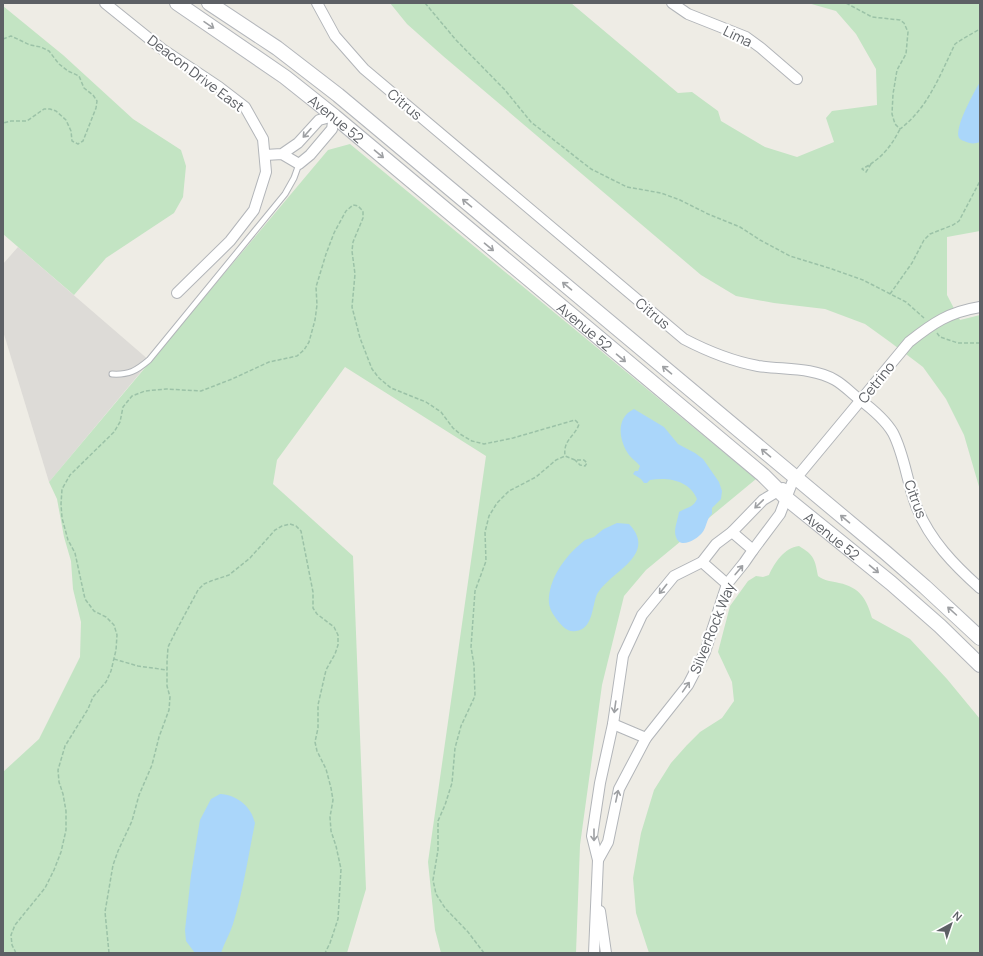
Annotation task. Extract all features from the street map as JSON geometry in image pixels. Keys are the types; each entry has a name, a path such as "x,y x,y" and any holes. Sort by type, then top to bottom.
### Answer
{"main road":[{"name":"Avenue 52","path":"177,3 285,77 334,116 891,583 940,626 980,665"},
{"name":"Avenue 52","path":"216,5 277,48 338,95 794,481 925,587 980,638"}],"street":[{"name":"Deacon Drive East","path":"105,3 162,49 219,87 245,107 263,139 266,172 254,210 230,241 177,293"},
{"name":"Citrus","path":"317,3 335,36 364,69 684,339 709,352 731,360 759,366 817,373 836,380 880,417 892,432 901,452 916,508 929,532 948,557 980,588"},
{"name":"Lima","path":"672,3 688,14 746,37 797,79"},
{"path":"265,155 282,154 298,143 319,120 334,116 332,129 310,155 299,164 282,154"},
{"name":"Cetrino","path":"794,481 909,342 931,325 951,314 980,308"},
{"name":"SilverRock Way","path":"598,860 608,842 619,789 646,738 688,685 705,652 727,584 780,514 783,494 794,481"},
{"name":"SilverRock Way","path":"594,953 596,877 598,860 592,836 600,783 613,724 623,656 642,615 674,576 702,562 716,544 732,532 763,500 783,494"},
{"path":"732,532 753,550"},
{"path":"702,562 727,584"},
{"path":"613,724 646,738"},
{"path":"596,877 606,953"}],"lane":[{"path":"112,374 123,375 137,370 149,360 285,194 294,178 299,164"}],"path":[{"path":"425,3 456,40 484,68 531,122 591,169 628,187 661,193 680,200 708,214 740,227 760,240 790,256 863,280 906,302 931,325 940,337 958,343 980,343"},
{"path":"846,3 872,17 900,20 904,23 908,32 906,54 897,70 893,94 892,114 895,124 900,129"},
{"path":"871,164 880,158 889,148 900,129 910,121 924,105 933,90 955,44 980,29"},
{"path":"3,39 11,36 30,45 41,47 49,51 59,64 68,71 80,76 84,88 93,95 97,101 96,108 83,141 78,144 72,141 71,131 66,120 50,108 44,109 27,121 11,121 3,123"},
{"path":"890,294 912,263 924,240 930,234 959,221 980,181"},
{"path":"16,953 12,945 11,935 16,925 45,888 61,852 66,830 66,811 63,794 58,782 58,770 66,746 88,709 93,697 106,682 111,671 117,636 114,625 106,617 94,611 85,599 75,553 68,540 62,518 62,489 70,475 114,432 120,422 124,407 132,396 145,391 166,389 201,391 232,380 269,362 297,356 304,350 309,342 315,320 317,305 316,287 326,254 334,233 346,211 352,205 358,206 363,211 363,218 353,242 352,251 355,274 352,307 360,338 372,369 379,378 391,388 426,402 441,412 453,428 460,434 472,441 484,444 514,438 574,420 579,424 578,428 567,442 564,449 565,456"},
{"path":"484,953 468,932 445,908 436,894 433,880 438,850 438,821 452,783 455,748 461,726 475,696 472,647 475,591 486,561 485,532 489,516 496,503 509,491 536,477 556,460 565,456 575,460 584,460 587,463 585,466 580,465 575,460"},
{"path":"109,953 105,912 113,865 132,821 139,795 152,765 159,737 169,710 170,697 167,686 166,670 168,647 198,590 211,581 229,575 250,558 275,530 290,524 296,526 301,531 310,571 314,608 317,614 334,627 338,635 338,644 335,654 326,670 318,705 318,728 315,742 316,751 326,768 332,788 333,800 330,817 330,831 336,846 341,869 338,919 325,953"},
{"path":"114,659 138,666 166,670"}],"shaded area":[{"path":"18,247 150,361 49,482 3,331 3,264"}],"green space":[{"path":"390,3 571,3 678,93 692,92 718,111 721,121 765,147 797,157 834,142 826,118 832,111 877,105 876,69 856,34 836,11 808,3 980,3 980,231 947,237 947,295 960,320 980,315 980,490 964,435 946,399 923,367 865,324 825,309 774,303 736,296 701,275 443,56 407,24"},
{"path":"3,6 63,55 133,119 181,150 186,166 183,197 174,213 106,258 74,295 3,234"},
{"path":"350,144 756,479 646,570 624,596 602,685 580,845 576,953 441,953 435,930 428,862 486,456 345,367 277,460 273,484 353,556 366,889 347,953 3,953 3,772 39,739 80,657 81,622 73,589 71,561 64,537 57,499 49,482 328,150"},
{"path":"799,546 808,552 813,558 818,576 826,580 846,585 857,591 865,600 872,618 910,639 947,679 980,719 980,953 649,953 636,913 633,878 641,833 654,790 671,763 687,745 700,732 722,718 734,701 732,682 718,652 730,606 748,581 756,576 763,577 769,575 774,565 784,553 794,547"}],"water":[{"path":"980,82 980,142 970,143 959,138 959,126 965,110"},
{"path":"634,409 664,427 678,444 703,459 719,482 722,491 721,499 712,508 712,514 702,533 689,542 681,543 678,541 675,531 679,512 692,506 697,499 689,488 677,481 664,479 650,480 647,483 644,483 633,474 635,471 638,471 640,466 630,456 623,443 621,437 621,424 628,413"},
{"path":"617,523 629,524 637,536 638,546 635,555 628,564 601,588 596,597 588,623 585,627 576,631 570,631 559,622 549,606 549,594 557,572 569,555 585,540 594,537 604,529"},
{"path":"220,794 232,797 242,802 250,811 255,823 237,912 221,953 195,953 186,941 185,930 191,875 200,820 211,799"}]}
